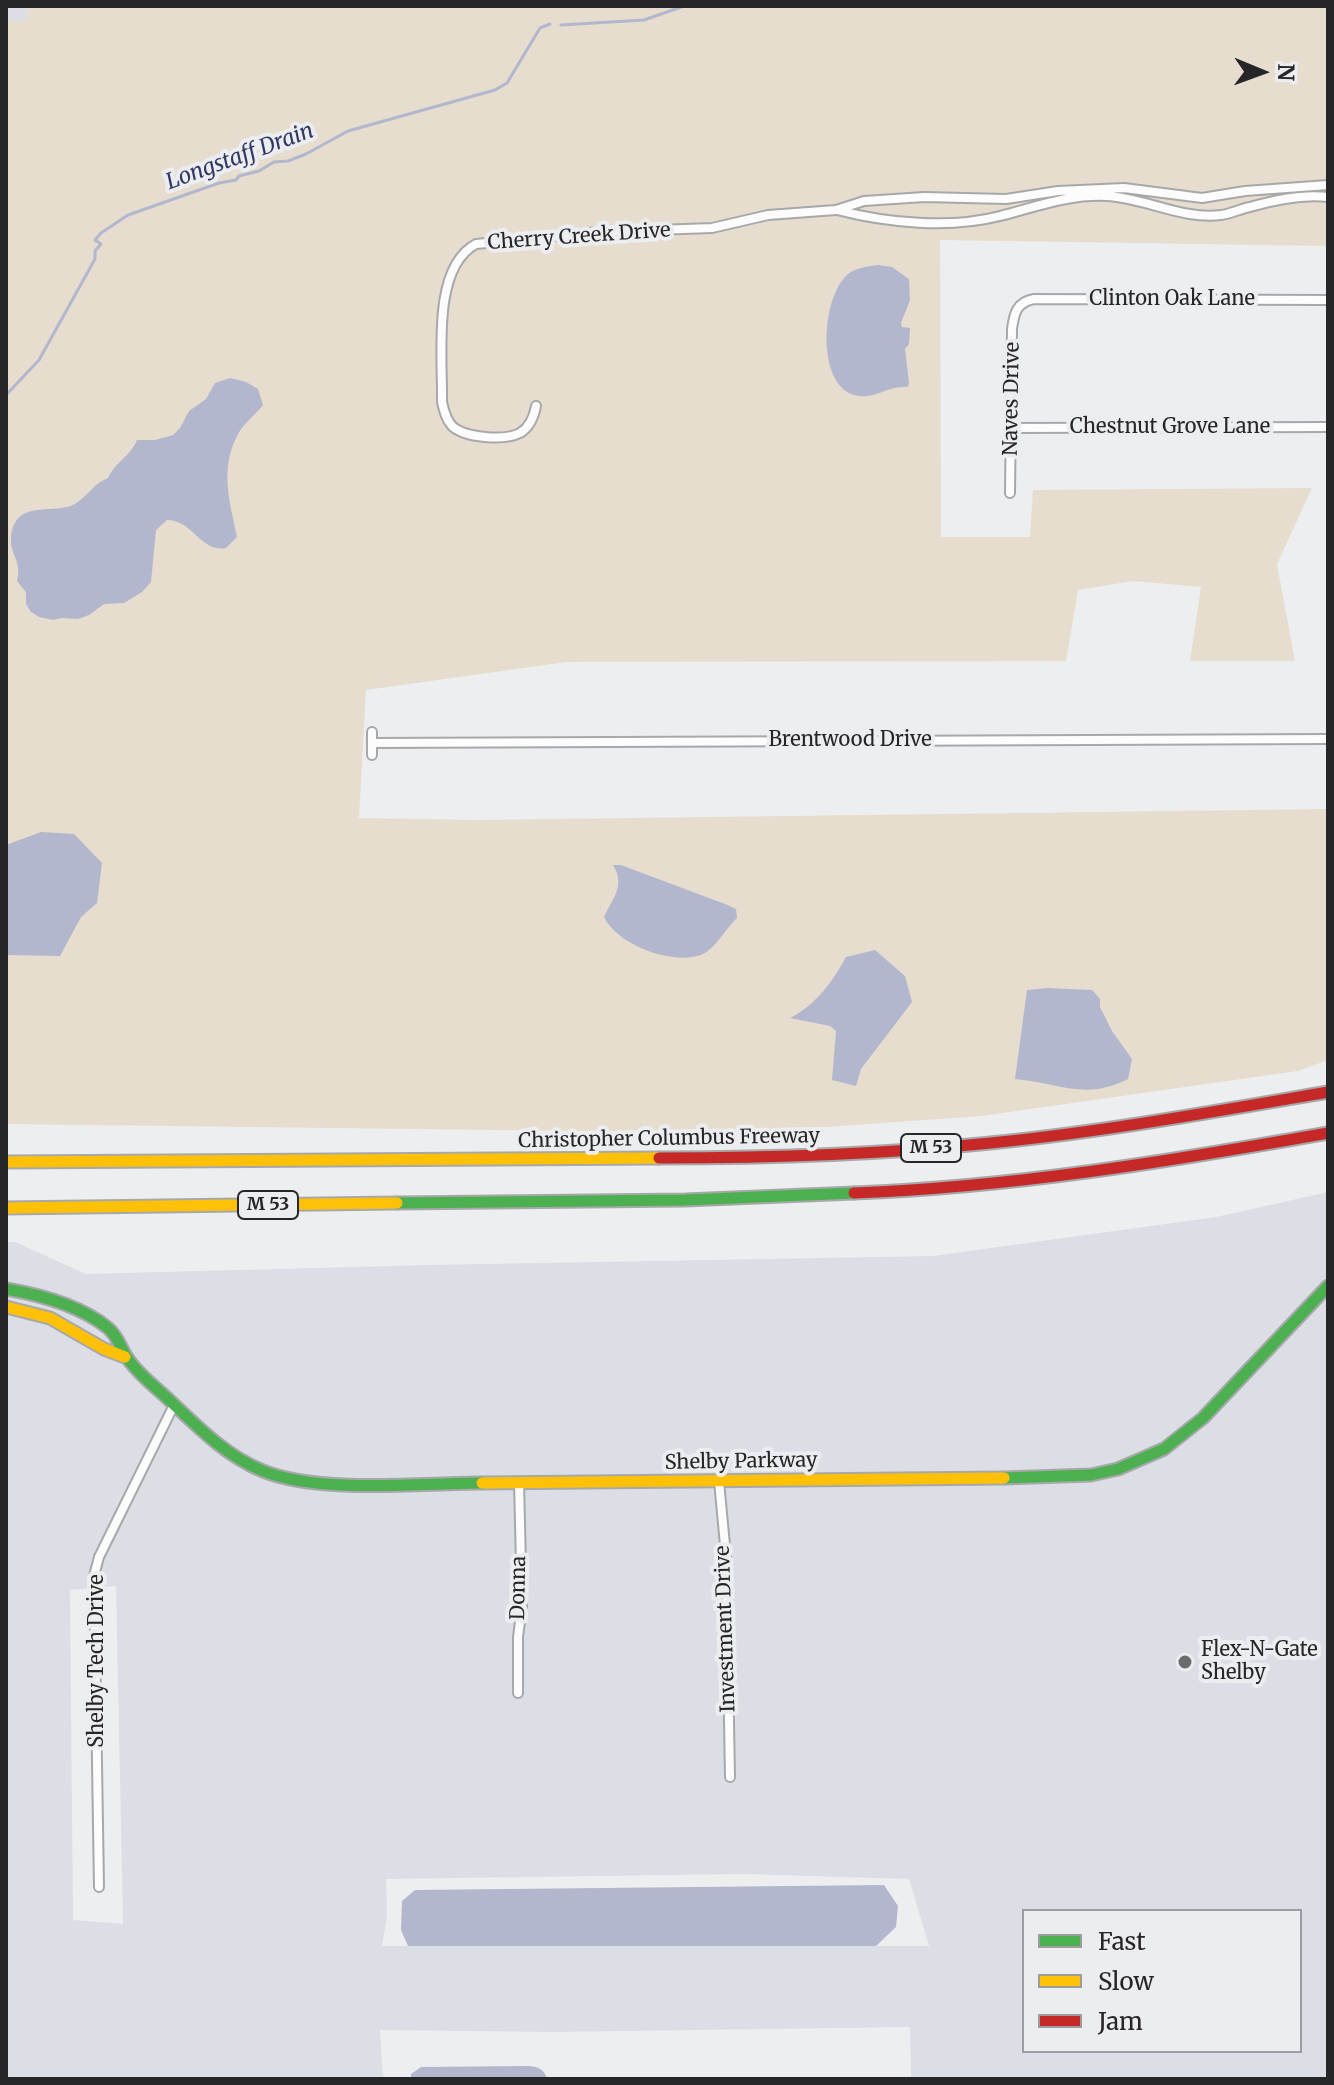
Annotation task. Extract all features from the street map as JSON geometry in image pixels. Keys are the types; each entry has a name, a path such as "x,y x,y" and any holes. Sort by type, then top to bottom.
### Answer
{"main road":[{"name":"Christopher Columbus Freeway","path":"6,1162 704,1158 880,1152 981,1144 1163,1121 1328,1092"},
{"name":"M 53","path":"6,1208 685,1200 881,1192 1073,1174 1328,1133"},
{"name":"Shelby Parkway","path":"6,1289 52,1299 92,1319 118,1338 125,1357 211,1441 236,1459 290,1480 335,1484 1059,1478 1101,1474 1127,1467 1164,1450 1194,1427 1328,1286"},
{"path":"8,1307 22,1302 25,1292"},
{"name":"Shelby Parkway","path":"8,1307 61,1323 106,1352 125,1357"}],"street":[{"name":"Cherry Creek Drive","path":"836,210 863,217 937,222 969,220 999,216 1064,194 1131,199 1198,216 1222,215 1328,185"},
{"name":"Cherry Creek Drive","path":"536,406 527,428 512,436 471,436 449,423 442,402 444,293 453,267 471,247 489,241 599,232 712,228 768,215 836,210 864,201 889,199 1006,199 1124,188 1202,198 1245,191 1328,197"},
{"path":"889,199 890,219"},
{"name":"Clinton Oak Lane","path":"1019,306 1034,299 1328,300"},
{"name":"Naves Drive","path":"1010,493 1012,329 1019,306"},
{"name":"Chestnut Grove Lane","path":"1011,428 1328,427"},
{"path":"372,732 372,755"},
{"name":"Brentwood Drive","path":"372,743 1328,739"},
{"name":"Shelby Tech Drive","path":"99,1887 94,1576 99,1557 174,1405"},
{"name":"Investment Drive","path":"719,1481 726,1556 730,1777"},
{"name":"Donna","path":"518,1693 518,1637 522,1606 519,1482"}],"shaded area":[{"path":"6,6 28,6 27,21 6,21"},
{"path":"28,6 1328,6 1328,246 940,240 941,537 1030,537 1033,490 1312,488 1277,564 1295,661 1190,661 1201,587 1133,581 1078,590 1066,661 566,662 366,690 359,818 476,820 1328,809 1328,1060 1298,1071 981,1116 741,1133 6,1124 6,21 27,21"},
{"path":"1328,1192 1328,2079 911,2079 910,2027 554,2032 380,2030 383,2079 6,2079 6,1242 15,1242 86,1274 933,1256 1216,1217","holes":["116,1586 123,1923 73,1920 70,1590","744,1874 909,1879 929,1946 382,1946 387,1916 386,1879"]}],"water":[{"path":"878,265 892,267 909,279 910,300 901,323 902,327 910,328 909,344 905,349 909,383 908,387 875,395 854,395 842,388 833,375 828,358 828,319 839,285 848,274"},
{"path":"230,378 258,389 263,405 238,434 229,460 229,499 237,537 226,548 217,548 184,525 167,520 156,530 151,582 142,592 124,603 104,604 78,619 53,620 31,612 26,604 26,592 17,581 18,568 11,545 14,526 19,518 36,510 75,504 108,478 137,440 155,440 173,435 189,411 206,399 215,383"},
{"path":"41,832 74,834 102,863 97,903 81,917 60,956 6,955 6,845"},
{"path":"613,865 621,865 725,904 736,909 737,918 703,954 677,958 647,950 620,936 604,917 618,886"},
{"path":"875,950 905,976 912,1002 861,1069 856,1086 832,1080 836,1031 830,1026 790,1018 823,992 846,957"},
{"path":"1027,990 1092,990 1100,999 1100,1007 1112,1031 1132,1059 1128,1079 1099,1089 1085,1090 1015,1079"},
{"path":"884,1885 898,1906 896,1927 876,1946 408,1946 401,1930 402,1901 415,1890"},
{"path":"529,2066 541,2069 547,2079 411,2079 411,2074 421,2067"}],"waterway":[{"name":"Longstaff Drain","path":"561,25 644,20 684,6"},
{"name":"Longstaff Drain","path":"6,395 39,360 95,259 95,251 101,244 95,240 101,233 128,215 236,180 274,162 288,161 348,131 495,90 507,83 540,28 550,24"}],"traffic: fast":[{"path":"397,1203 685,1200 854,1193"},
{"path":"1004,1478 1091,1475 1118,1469 1164,1449 1203,1418 1328,1286"},
{"path":"6,1289 60,1302 97,1320 112,1332 139,1372 200,1428 236,1457 263,1471 312,1483 341,1485 482,1483"}],"traffic: slow":[{"path":"6,1162 659,1158"},
{"path":"6,1208 397,1203"},
{"path":"6,1307 50,1318 104,1349 125,1357"},
{"path":"482,1483 1004,1478"}],"traffic: jam":[{"path":"659,1158 820,1155 980,1144 1111,1128 1328,1092"},
{"path":"854,1193 1033,1179 1328,1133"}],"place":[{"name":"Flex-N-Gate Shelby","path":"1185,1662"}]}
